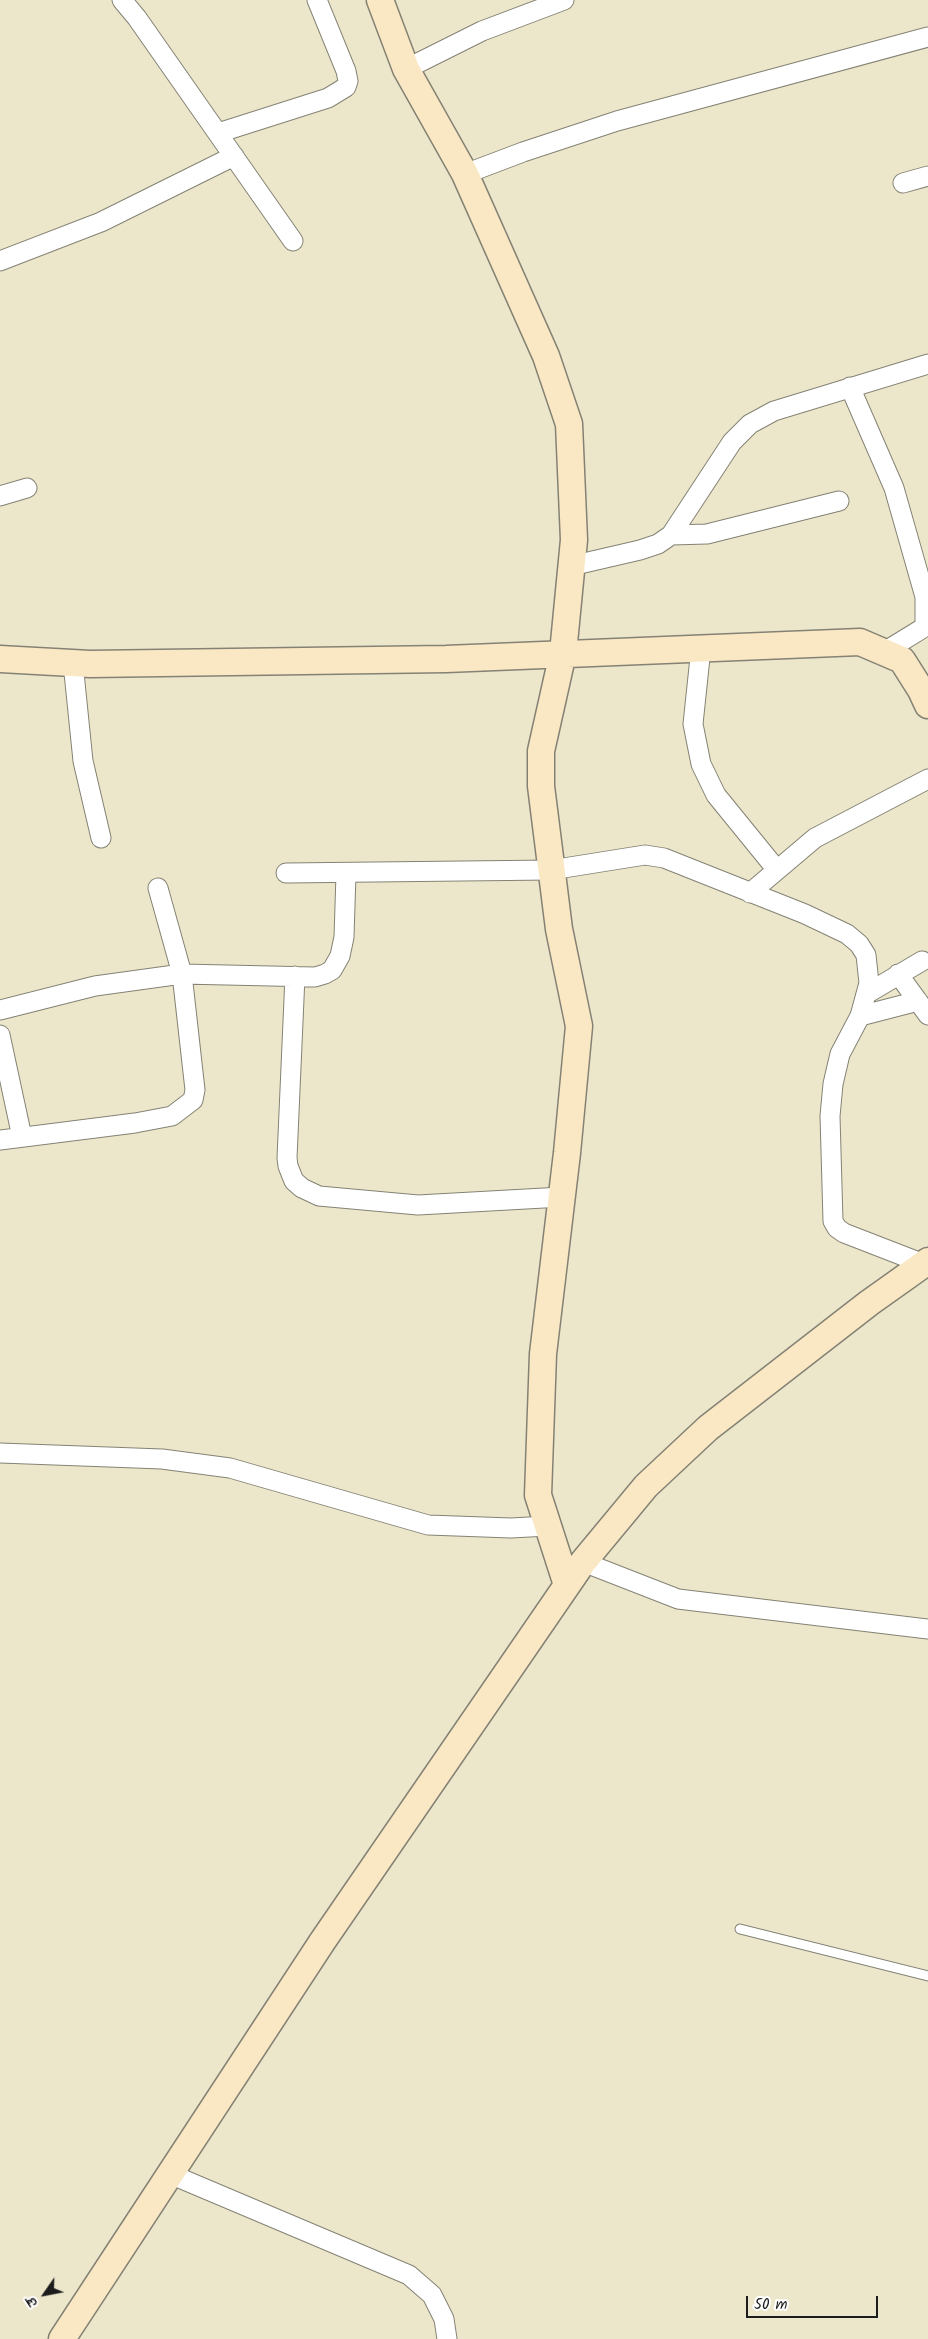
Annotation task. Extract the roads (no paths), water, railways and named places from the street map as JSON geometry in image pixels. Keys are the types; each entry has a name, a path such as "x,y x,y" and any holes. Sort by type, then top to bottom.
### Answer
{"street":[{"path":"122,0 137,18 293,241"},
{"path":"218,133 328,98 346,87 348,80 346,71 317,0"},
{"path":"380,0 406,70 465,174 546,356 570,424 574,540 562,653 541,751 541,786 559,929 579,1026 562,1197 543,1354 538,1495 568,1584"},
{"path":"406,70 482,31 564,0"},
{"path":"465,174 523,152 617,121 928,37"},
{"path":"0,261 101,222 234,156"},
{"path":"903,183 928,176"},
{"path":"571,566 640,550 658,544 671,536 732,442 750,424 774,411 928,364"},
{"path":"850,387 894,488 925,597 926,626 884,652"},
{"path":"0,496 27,488"},
{"path":"671,536 707,534 839,501"},
{"path":"0,659 73,663 446,659 860,642 902,660 928,705"},
{"path":"701,648 693,724 701,764 716,796 777,870"},
{"path":"73,663 83,761 100,838"},
{"path":"750,893 815,838 928,779"},
{"path":"286,874 551,870 646,855 664,858 847,934 859,944 866,954 869,983 868,993 860,1016 840,1054 833,1084 830,1125 833,1221 837,1228 844,1233 926,1263"},
{"path":"0,1010 95,986 182,974 315,977 325,974 332,970 340,956 344,936 346,874"},
{"path":"0,1140 135,1123 172,1116 193,1100 195,1090 182,974 158,888"},
{"path":"868,993 922,960"},
{"path":"860,1016 923,1008 898,974"},
{"path":"295,976 287,1158 294,1180 302,1188 319,1196 418,1205 562,1197"},
{"path":"0,1034 22,1137"},
{"path":"62,2339 322,1942 583,1562 646,1486 708,1428 869,1303 926,1263"},
{"path":"0,1453 162,1459 230,1468 428,1525 511,1528 548,1526"},
{"path":"583,1562 678,1600 928,1629"},
{"path":"170,2174 409,2275 432,2295 444,2319 447,2339"}],"lane":[{"path":"740,1929 928,1976"}]}
